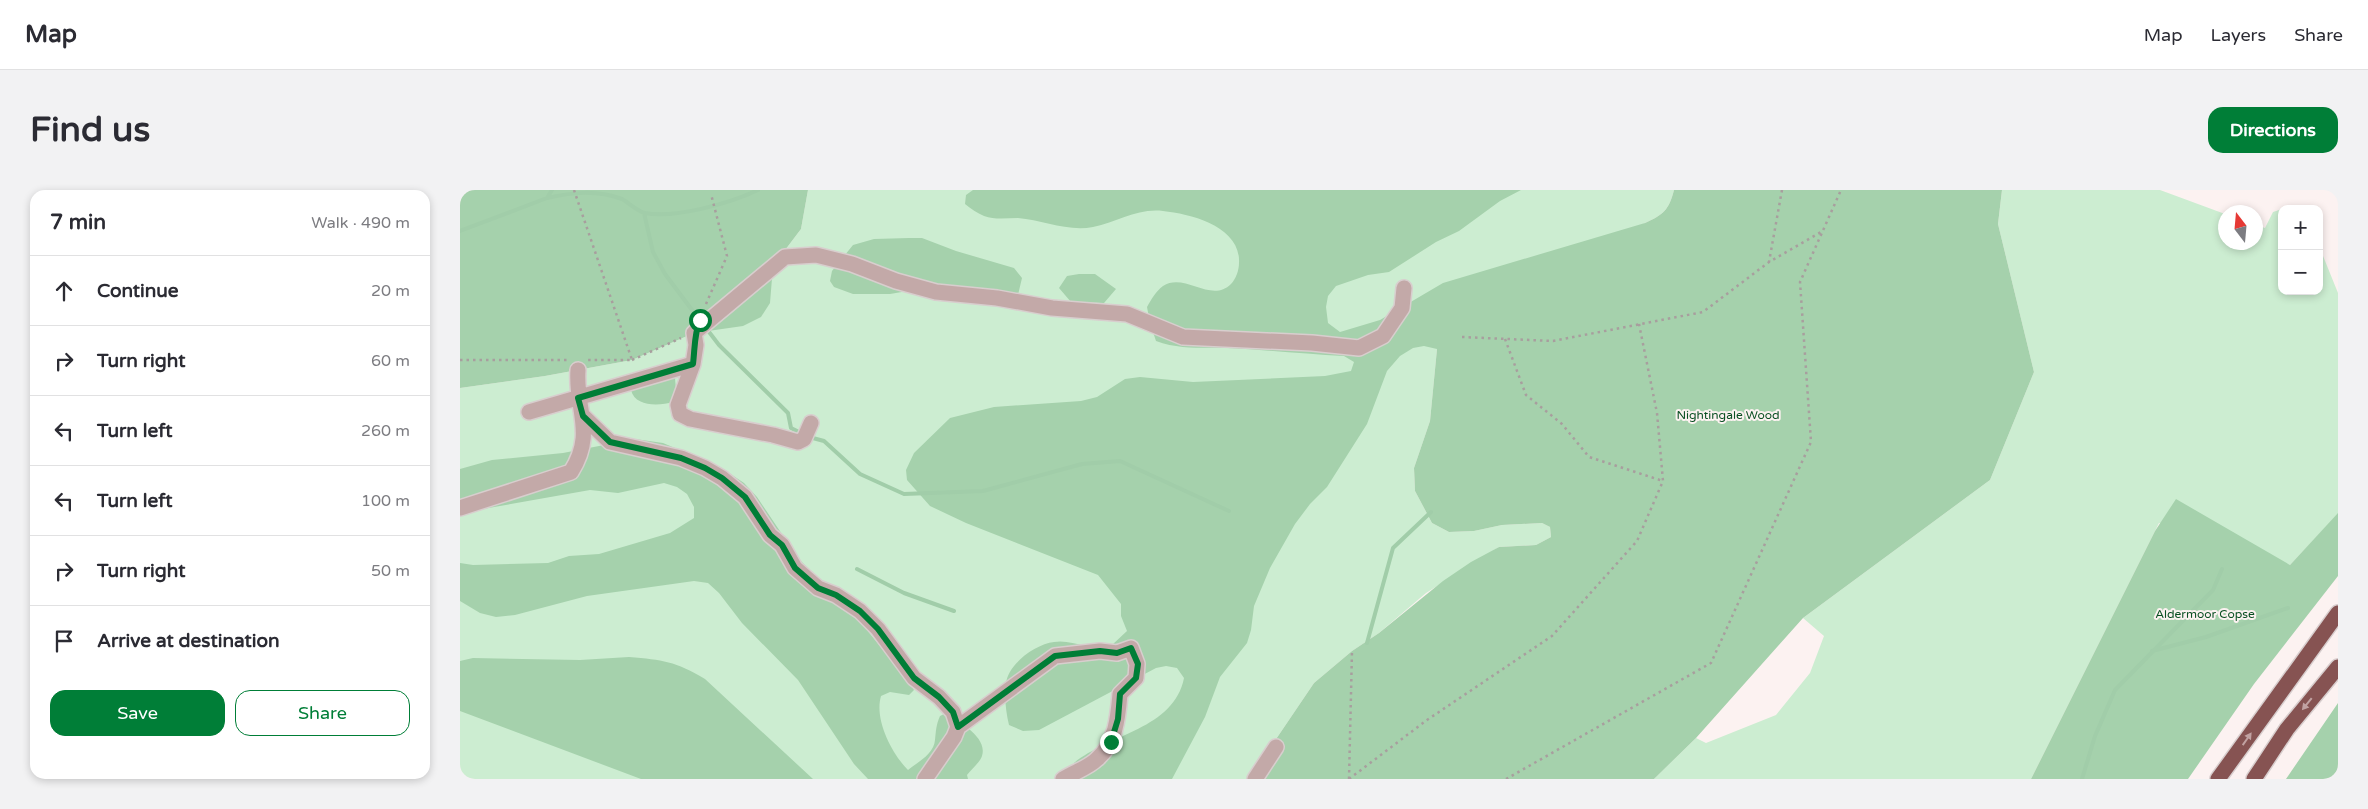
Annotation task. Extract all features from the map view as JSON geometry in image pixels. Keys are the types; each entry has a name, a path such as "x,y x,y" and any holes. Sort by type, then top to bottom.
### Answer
{"highway":[{"path":"2218,779 2338,613"},
{"path":"2254,779 2287,729 2338,666"}],"lane":[{"path":"808,431 798,442 773,435 690,419 680,414 678,405 693,364 696,345 695,332 707,315 785,257 816,255 852,264 936,292 997,298 1052,308 1128,314 1183,337 1312,343 1359,348 1383,336 1402,308 1404,288"},
{"path":"460,508 571,472 581,456 584,442 583,416 578,398 579,363"},
{"path":"529,412 693,364"},
{"path":"583,416 610,442 681,458 722,478 745,497 770,535 782,545 795,568 818,588 836,595 860,611 878,629 914,678 939,697 953,712 958,727"},
{"path":"927,778 954,738 958,727 1055,656 1100,651 1117,653 1131,648 1138,664 1136,678 1120,694 1118,719 1111,742 1097,760 1063,779"},
{"path":"1255,779 1276,747"}],"path":[{"path":"574,190 632,360"},
{"path":"1769,262 1782,190"},
{"path":"1506,779 1711,663 1811,442 1800,282 1841,190"},
{"path":"707,315 727,256 711,194"},
{"path":"1462,337 1553,341 1703,312 1769,262 1822,231"},
{"path":"1349,779 1427,720 1552,636 1637,541 1663,481 1657,413 1639,324"},
{"path":"460,360 579,363 632,360 695,332"},
{"path":"1504,339 1526,395 1562,424 1589,457 1663,481"},
{"path":"1349,779 1352,651"}],"green space":[{"path":"460,190 808,190 801,229 773,266 770,303 761,317 743,326 694,333 632,360 545,376 460,388"},
{"path":"808,190 1674,190 1667,207 1656,217 1437,349 1430,421 1414,468 1415,491 1432,523 1449,532 1474,531 1502,525 1542,523 1550,527 1551,537 1536,545 1499,547 1426,593 1379,633 1352,651 1314,683 1249,779 460,779 460,388 545,376 632,360 694,333 773,266 801,229"},
{"name":"Nightingale Wood","path":"973,190 1521,190 1500,201 1459,231 1436,242 1389,272 1368,275 1336,286 1328,296 1326,307 1328,323 1340,332 1380,320 1443,283 1645,223 1664,211 1670,202 1674,190 2002,190 1998,224 2034,372 1990,480 1803,618 1696,738 1654,779 1249,779 1314,683 1352,651 1379,633 1443,581 1471,562 1499,547 1536,545 1551,537 1550,527 1542,523 1502,525 1474,531 1449,532 1432,523 1415,491 1414,468 1430,421 1437,349 1424,346 1413,348 1400,356 1387,371 1367,424 1327,487 1310,504 1295,524 1270,568 1254,606 1251,630 1247,643 1220,677 1205,717 1172,779 1075,779 1074,763 1088,753 1154,720 1168,709 1178,695 1184,678 1177,668 1166,666 1156,668 1039,730 1023,731 1009,725 1005,694 1006,683 1012,668 1024,656 1039,646 1054,642 1112,645 1127,631 1121,616 1121,604 1098,575 966,523 930,506 907,480 906,470 914,453 950,418 994,407 1081,401 1097,397 1125,379 1140,377 1193,382 1325,376 1351,371 1354,362 1344,356 1228,348 1183,347 1156,341 1147,307 1163,286 1171,283 1180,283 1215,291 1231,284 1236,277 1239,263 1237,251 1232,240 1213,225 1200,219 1187,215 1154,211 1136,213 1093,227 1074,228 1027,219 992,218 979,214 965,204 966,195"},
{"path":"2002,190 2160,190 2218,211 2218,250 2263,250 2263,227 2265,228 2273,212 2278,210 2278,295 2323,295 2323,256 2338,293 2338,514 2290,565 2159,523 2031,779 1654,779 1696,738 1706,743 1776,715 1810,673 1824,636 1803,618 1990,480 2034,372 1998,224"},
{"path":"922,238 956,251 1014,268 1022,278 1017,299 931,287 890,294 853,294 834,287 830,281 832,271 853,245 874,239"},
{"path":"1095,274 1116,289 1104,303 1071,302 1059,288 1067,276"},
{"path":"671,375 675,378 676,390 673,402 648,404 637,400 633,396 631,390"},
{"path":"635,439 663,443 720,467 744,483 757,497 798,558 862,624 914,690 909,695 890,692 881,696 879,705 882,726 891,746 902,763 908,770 929,754 934,745 940,716 946,713 977,736 983,749 978,763 967,775 968,779 868,779 854,764 798,680 742,623 719,593 708,583 694,581 587,596 515,615 496,617 480,613 460,601 460,563 473,565 548,563 569,556 599,554 670,533 694,518 694,507 687,494 677,487 664,483 618,493 590,490 477,510 460,516 460,469 492,460 563,453"},
{"name":"Aldermoor Copse","path":"2176,499 2290,565 2338,513 2338,576 2254,684 2188,779 2031,779 2155,531"},
{"path":"629,657 668,662 685,668 705,679 813,779 641,779 460,711 460,661 473,658 580,660"},
{"path":"2338,703 2338,779 2286,779"}],"waterway":[{"path":"460,231 547,198 552,190"},
{"path":"547,198 576,193 603,194 622,199 645,213 671,214 718,205 758,190"},
{"path":"644,213 653,252 665,274 701,322"},
{"path":"706,328 719,345 788,413 791,428 803,434"},
{"path":"809,437 824,441 860,474 904,494 983,491 1082,464 1120,461 1229,511"},
{"path":"1367,643 1393,548 1431,512"},
{"path":"857,569 904,593 954,611"},
{"path":"2082,779 2095,736 2115,690 2213,590 2222,569"},
{"path":"2152,651 2206,637 2288,608"}],"route":[{"path":"700,320 694,333 696,345 693,364 578,398 583,416 610,442 681,458 705,468 722,478 745,497 756,517 770,535 782,545 795,568 818,588 836,595 860,611 878,629 914,678 939,697 953,712 958,727 1055,656 1100,651 1117,653 1131,648 1138,664 1136,678 1120,694 1118,719 1111,742"}]}
